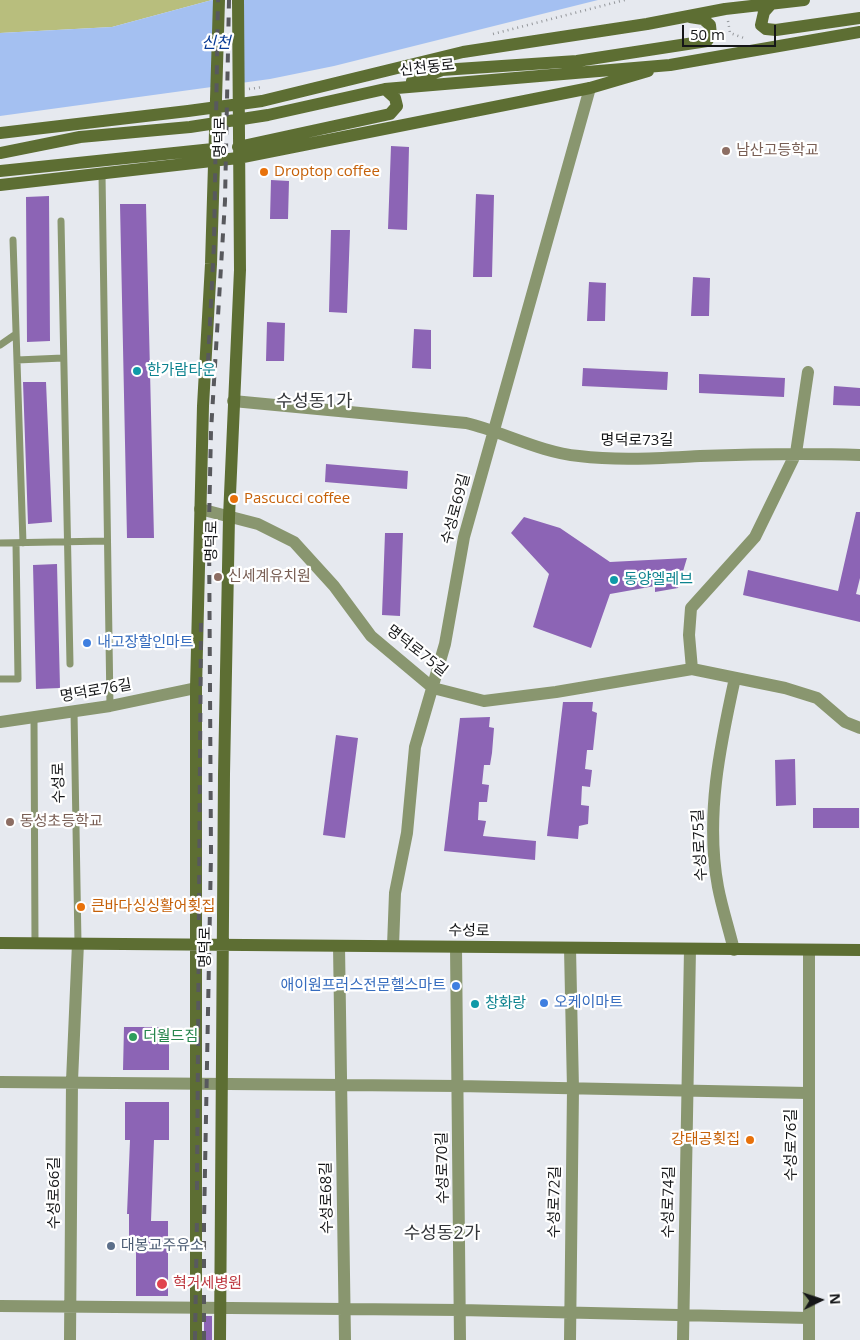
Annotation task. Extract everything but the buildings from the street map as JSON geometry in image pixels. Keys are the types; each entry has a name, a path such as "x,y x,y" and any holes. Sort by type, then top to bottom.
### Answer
{"main road":[{"name":"명덕로","path":"196,1340 196,688 203,406 211,264 219,0"},
{"name":"명덕로","path":"220,1340 223,1084 222,945 228,517 240,270 238,0"},
{"name":"신천동로","path":"0,133 188,112 262,100 463,52 725,9 804,0"},
{"path":"772,3 760,20 761,25 766,29 776,30 860,18"},
{"path":"238,153 390,114 397,106 389,88 442,70 577,61 706,41 711,35 710,25 702,19 684,16"},
{"name":"신천동로","path":"0,153 80,137 190,127 268,115 389,88 670,65 860,32"},
{"path":"0,172 214,149 238,153 590,88 670,65"},
{"path":"70,163 64,159 63,149 80,137"},
{"path":"0,185 102,174 214,149"},
{"name":"수성로","path":"0,943 860,950"}],"street":[{"name":"수성로69길","path":"393,946 395,893 407,833 415,747 445,644 464,536 590,88"},
{"path":"808,372 796,453 754,537 691,608 689,635 692,669 785,688 817,698 845,722 860,728"},
{"name":"명덕로73길","path":"233,401 466,423 576,456 613,460 796,453 860,455"},
{"name":"명덕로75길","path":"200,509 271,529 294,542 334,586 371,636 433,688 484,701 556,692 692,669"},
{"name":"수성로75길","path":"734,950 717,886 712,813 721,741 735,678"},
{"name":"명덕로76길","path":"0,722 110,706 196,688"},
{"name":"수성로66길","path":"70,1340 72,1081 78,943"},
{"name":"수성로68길","path":"339,946 344,1340"},
{"name":"수성로70길","path":"456,947 460,1340"},
{"name":"수성로72길","path":"570,948 573,1089 570,1340"},
{"name":"수성로74길","path":"683,1340 690,949"},
{"name":"수성로76길","path":"809,950 809,1340"},
{"path":"0,1082 72,1081 342,1086 458,1086 808,1094"},
{"path":"0,1306 460,1310 809,1318"}],"lane":[{"path":"102,174 110,706"},
{"path":"60,221 70,664"},
{"path":"0,679 18,679 20,543 13,240"},
{"path":"0,345 16,334"},
{"path":"17,360 63,358"},
{"path":"0,544 107,541"},
{"name":"수성로","path":"74,712 78,943"},
{"name":"수성로","path":"34,718 35,943"}],"path":[{"path":"487,35 625,0"},
{"path":"725,9 730,33 744,38 745,52"},
{"path":"245,90 264,86"}],"green space":[{"path":"0,0 212,0 112,27 0,33"}],"water":[{"name":"신천","path":"212,0 598,0 334,66 270,79 0,116 0,33 112,27"}],"pier":[{"path":"222,0 237,0 236,86 221,88"}],"railway":[{"path":"208,362 214,244 218,0"},
{"path":"204,1340 204,1222 211,854 209,525 211,431 225,201 229,0"},
{"path":"197,1190 201,622"},
{"path":"195,1340 197,1217"}],"place":[{"name":"남산고등학교","path":"726,151"},
{"name":"Droptop coffee","path":"264,172"},
{"name":"한가람타운","path":"137,371"},
{"name":"Pascucci coffee","path":"234,499"},
{"name":"신세계유치원","path":"218,577"},
{"name":"동양엘레브","path":"614,580"},
{"name":"내고장할인마트","path":"87,643"},
{"name":"동성초등학교","path":"10,822"},
{"name":"큰바다싱싱활어횟집","path":"81,907"},
{"name":"애이원프러스전문헬스마트","path":"456,986"},
{"name":"오케이마트","path":"544,1003"},
{"name":"창화랑","path":"475,1004"},
{"name":"더월드짐","path":"133,1037"},
{"name":"강태공횟집","path":"750,1140"},
{"name":"대봉교주유소","path":"111,1246"},
{"name":"혁거세병원","path":"162,1284"}],"district":[{"name":"수성동1가","path":"314,402"},
{"name":"수성동2가","path":"442,1234"}]}
